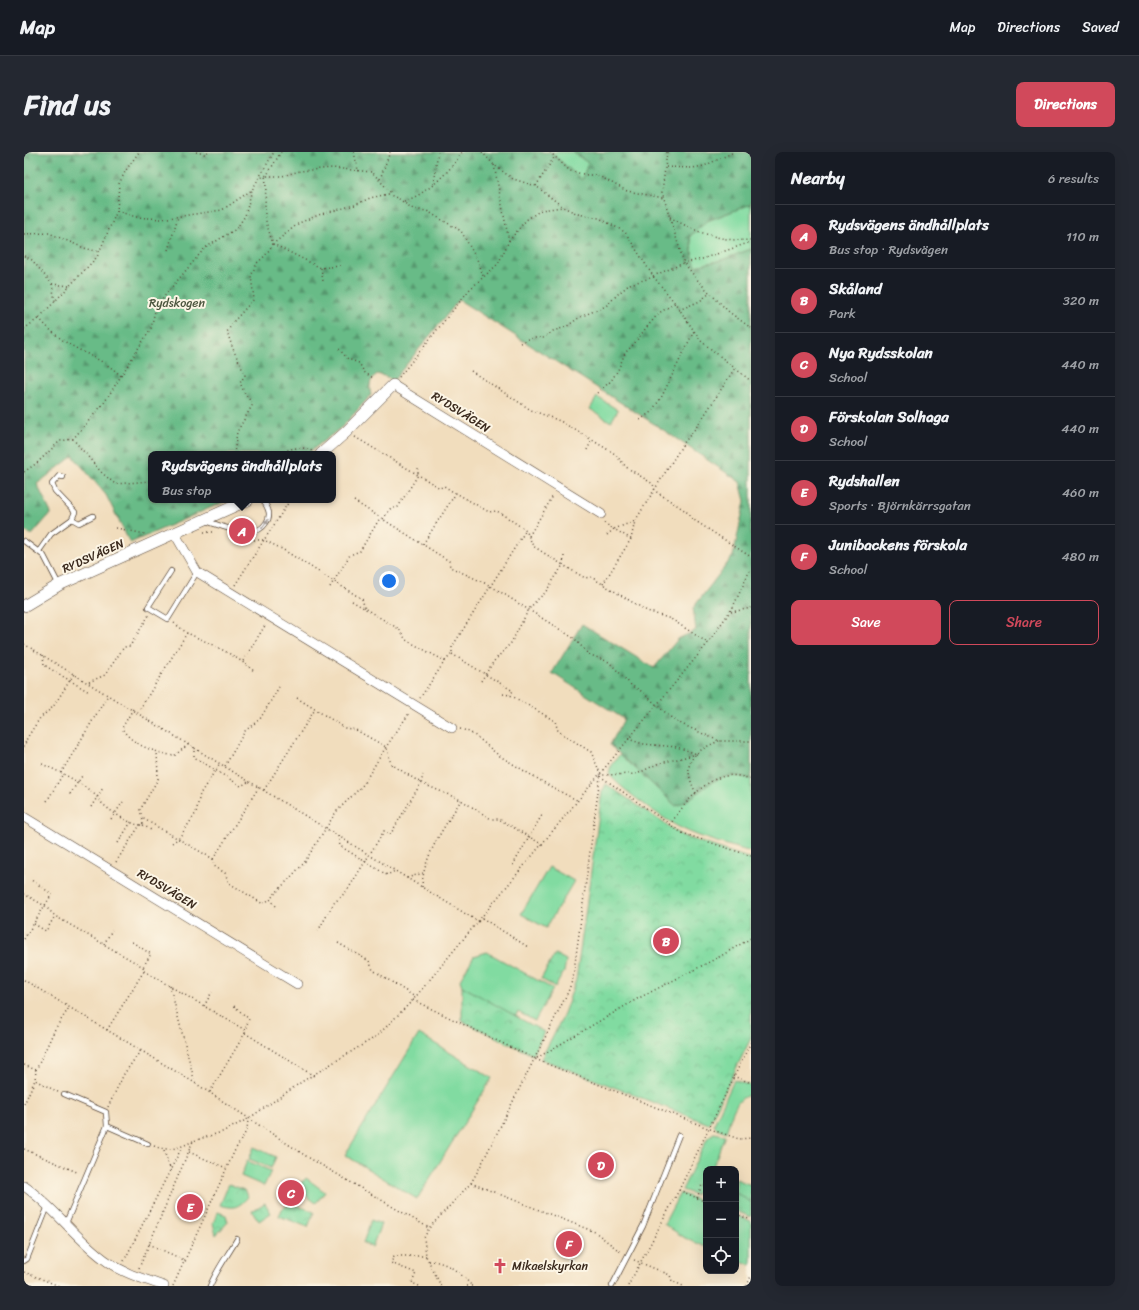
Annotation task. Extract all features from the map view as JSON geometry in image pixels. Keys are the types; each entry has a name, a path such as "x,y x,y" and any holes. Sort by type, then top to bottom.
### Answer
{"street":[{"path":"320,451 346,432 393,385"},
{"name":"RYDSVÄGEN","path":"393,385 601,514"},
{"name":"RYDSVÄGEN","path":"24,606 59,585 242,503"},
{"path":"175,534 197,572 452,728"},
{"name":"RYDSVÄGEN","path":"24,817 297,984"},
{"path":"24,1186 48,1206 100,1256 120,1269 149,1284 164,1286"}],"lane":[{"path":"39,551 51,534 72,519 75,512 55,491 52,484 59,476 63,477"},
{"path":"206,520 255,532 264,527 269,518 268,508 265,503"},
{"path":"72,519 79,523 93,516"},
{"path":"24,542 39,551 44,556 59,585"},
{"path":"171,571 148,607 168,619 197,572"},
{"path":"64,1094 106,1112 107,1126 66,1223"},
{"path":"107,1126 148,1144"},
{"path":"612,1286 643,1226 679,1135"},
{"path":"24,1261 27,1259 48,1206"},
{"path":"210,1286 217,1270 226,1259 237,1239"}],"path":[{"path":"24,329 40,318 97,257 116,211 119,184 126,170 139,152"},
{"path":"196,152 204,154 208,152"},
{"path":"24,472 37,463 60,441 73,439 104,403 151,328 155,311 166,294 205,248 236,229 245,216 252,190 274,152"},
{"path":"281,152 265,176 268,188 265,207 266,221 273,244 321,268 340,266"},
{"path":"354,152 358,170"},
{"path":"380,179 390,152"},
{"path":"433,184 438,152"},
{"path":"403,201 413,199 447,174 462,152"},
{"path":"482,152 494,165 513,178 536,186 563,207 578,214 599,218 625,232 653,277 701,341 751,381"},
{"path":"550,152 570,171 587,175 597,175 628,191 664,198"},
{"path":"667,152 662,192 684,263 729,312 751,328"},
{"path":"665,167 692,168 704,166 734,152"},
{"path":"536,186 555,156"},
{"path":"494,165 509,242"},
{"path":"258,179 265,176 282,176 300,171 332,168 358,170 372,172 380,179 393,196"},
{"path":"116,211 136,217 178,217 222,210 252,190"},
{"path":"234,451 237,432 254,404 245,394 240,383 245,375 227,332 234,321 254,299 251,274 257,263 265,256 273,244 299,223 321,214 355,205 370,198 388,194 403,201 413,208 427,211 461,231 479,262 483,276"},
{"path":"393,385 470,289 498,264 509,242 526,220 541,210 563,207"},
{"path":"168,250 178,217"},
{"path":"670,217 687,227 722,239 751,241"},
{"path":"24,234 49,233 84,248 99,252"},
{"path":"520,343 530,338 543,338 553,331 566,327 580,318 606,306 630,284 653,277 684,263 702,259 751,241"},
{"path":"24,256 32,260 52,284 55,301"},
{"path":"321,268 323,281"},
{"path":"52,284 71,286"},
{"path":"679,310 700,301 710,293"},
{"path":"597,393 611,381 618,370 625,353 646,328 659,313 674,303"},
{"path":"40,318 46,326 74,347 110,366 121,376"},
{"path":"640,420 651,412 661,398 694,331"},
{"path":"339,349 348,359 359,363 364,372 373,378"},
{"path":"603,584 631,539 635,522 683,444 698,425 735,368"},
{"path":"471,371 531,410 560,421 615,454 626,467 653,484 655,491 686,511 691,518 751,557"},
{"path":"354,436 440,488 444,486 489,512 497,511 526,530 533,546 563,565 585,578 591,577 647,611 671,619 708,643"},
{"path":"73,439 101,472 115,484 148,481"},
{"path":"586,450 592,440"},
{"path":"285,451 297,447 306,448 313,451"},
{"path":"383,520 390,509 398,507 418,474 418,467"},
{"path":"529,536 559,487"},
{"path":"423,545 456,493"},
{"path":"354,501 449,561 450,567 491,586 575,639 588,654 609,662 632,686 675,721 720,741"},
{"path":"601,514 598,519 631,539"},
{"path":"330,588 350,555 360,551 380,518"},
{"path":"607,535 614,529 635,522"},
{"path":"116,528 146,534"},
{"path":"259,787 213,859 214,866 225,873 229,883 263,904 270,899 304,863 325,828 346,800 362,786 386,747 445,661 452,654 452,647 526,530"},
{"path":"230,591 264,540 282,548 362,599 366,609"},
{"path":"481,681 494,661 511,643 536,600 545,593 563,565 564,556"},
{"path":"148,1144 164,1151 182,1147 193,1141 222,1132 248,1119 284,1094 377,1036 416,997 579,802 628,739 708,643 731,612 751,568"},
{"path":"352,601 399,629 406,640 445,661"},
{"path":"731,612 751,608"},
{"path":"88,682 105,675 124,647 130,646 152,610"},
{"path":"243,661 270,616"},
{"path":"168,619 187,633 243,661 254,672"},
{"path":"138,712 187,633"},
{"path":"24,644 220,762 250,782 479,922"},
{"path":"452,654 513,691 510,695"},
{"path":"43,655 44,665 89,692"},
{"path":"24,747 27,738 40,718 53,707 74,674"},
{"path":"225,766 245,731 260,719 279,687"},
{"path":"441,1286 426,1256 424,1243 429,1228 471,1183 564,1004 573,978 600,775 591,752 558,731 555,721 510,695 503,694"},
{"path":"61,773 108,695"},
{"path":"297,698 345,728 356,730 386,747 391,764 421,783 461,800 491,819 499,819 543,844"},
{"path":"133,709 122,728 126,735 135,742 174,756 189,744"},
{"path":"264,790 315,710"},
{"path":"452,728 462,729 483,742 502,758 554,790 579,802"},
{"path":"628,739 643,744 677,747 697,754"},
{"path":"696,794 688,778 688,768 697,754 706,746 720,741 751,741"},
{"path":"194,747 194,757 241,786 250,782"},
{"path":"110,870 141,825 142,818 140,810 158,779 157,751"},
{"path":"600,775 637,774 657,764 697,754"},
{"path":"172,843 179,838 196,812 200,794 220,762"},
{"path":"42,764 63,774 95,794 116,813 131,822 151,830"},
{"path":"47,801 63,774"},
{"path":"318,931 334,903 347,891 384,831 390,835 421,783 423,775"},
{"path":"600,775 670,825 688,836 751,856"},
{"path":"70,794 82,776"},
{"path":"670,825 684,806 712,781 725,776 740,776 751,779"},
{"path":"91,807 103,788"},
{"path":"422,888 423,873 433,848 461,800"},
{"path":"111,820 123,802"},
{"path":"513,864 542,815"},
{"path":"142,818 213,859"},
{"path":"118,843 131,822"},
{"path":"338,836 340,846 387,875 396,871"},
{"path":"407,878 423,873"},
{"path":"24,939 52,894 31,880"},
{"path":"24,894 45,906 55,916 144,967"},
{"path":"270,899 276,906"},
{"path":"34,924 46,931 55,916"},
{"path":"482,918 528,947"},
{"path":"104,944 112,930"},
{"path":"535,1059 637,999 719,957 751,938"},
{"path":"107,1030 144,971 144,967 151,954 132,942"},
{"path":"338,943 369,961 373,970 416,997"},
{"path":"144,971 245,1031 314,1076"},
{"path":"24,980 210,1092 248,1119 337,1175 429,1228"},
{"path":"170,986 195,1083"},
{"path":"204,1006 212,992"},
{"path":"413,1000 535,1059 710,1129 740,1138 751,1138"},
{"path":"210,1092 245,1031 249,1019 234,1006"},
{"path":"24,1104 35,1080 36,1070 55,1028 70,1008"},
{"path":"628,1286 710,1129 751,1042"},
{"path":"106,1112 124,1074 141,1050"},
{"path":"24,1065 36,1070"},
{"path":"734,1076 751,1083"},
{"path":"35,1080 64,1094"},
{"path":"173,1286 186,1261 226,1168 247,1130 248,1119"},
{"path":"136,1276 193,1141"},
{"path":"120,1269 182,1147"},
{"path":"24,1149 86,1176"},
{"path":"164,1151 171,1171"},
{"path":"189,1152 226,1168"},
{"path":"471,1183 595,1232 628,1256 670,1275 672,1281 684,1286"},
{"path":"697,1198 703,1185"},
{"path":"679,1190 703,1201"},
{"path":"739,1215 751,1220"},
{"path":"149,1244 186,1261"},
{"path":"419,1286 412,1283 416,1273 391,1263 394,1256 426,1256"},
{"path":"429,1261 435,1261 452,1268 465,1277 471,1286"},
{"path":"24,1272 59,1286"},
{"path":"747,1286 751,1276"}],"green space":[{"name":"Rydskogen","path":"24,152 550,152 582,180 588,163 573,152 751,152 751,204 707,221 690,236 693,259 696,266 722,260 751,249 751,779 738,776 727,776 718,779 710,783 687,801 676,806 610,745 624,719 552,673 582,624 654,668 678,639 696,630 693,608 733,556 745,501 740,482 659,427 459,300 393,381 377,374 372,379 370,384 371,395 343,426 311,451 148,451 148,503 221,503 130,543 106,495 73,456 37,484 51,513 32,535 24,531"},
{"path":"550,152 573,152 588,163 582,180"},
{"path":"751,204 751,249 722,260 696,266 693,259 690,236 707,221"},
{"path":"597,397 618,410 611,422 590,409"},
{"path":"620,754 676,806 687,801 710,783 718,779 727,776 738,776 751,779 751,852 716,842 689,832 675,825 654,811 620,785 609,773 611,765"},
{"path":"606,784 683,836 751,859 751,1038 709,1124 541,1059 563,1016 576,980 602,792"},
{"path":"549,867 574,881 546,928 521,914"},
{"path":"487,952 553,989 535,1021 518,1012 515,1017 462,986 460,980 474,956"},
{"path":"555,954 566,960 564,972 555,987 541,979"},
{"path":"462,986 544,1032 533,1055 462,1021"},
{"path":"419,1034 492,1078 417,1199 345,1155"},
{"path":"734,1080 751,1086 751,1095 745,1097 737,1104 726,1132 716,1128 714,1124"},
{"path":"714,1133 725,1135 713,1166 703,1166 703,1184 701,1183 696,1195 682,1190 708,1137"},
{"path":"254,1147 276,1157 271,1168 249,1159"},
{"path":"247,1161 271,1171 264,1186 241,1176"},
{"path":"306,1178 325,1192 316,1203 297,1189"},
{"path":"739,1180 751,1185 751,1202 739,1195"},
{"path":"229,1184 244,1190 248,1197 236,1207 220,1205"},
{"path":"680,1193 703,1202 703,1246 685,1238 664,1224"},
{"path":"739,1195 751,1202 751,1217 739,1212"},
{"path":"265,1203 271,1213 259,1221 252,1211"},
{"path":"291,1203 314,1212 308,1227 279,1216 282,1209"},
{"path":"218,1212 226,1215 228,1222 216,1235 213,1223"},
{"path":"739,1216 751,1221 751,1265 739,1260"},
{"path":"371,1220 381,1224 372,1247 363,1243"}],"place":[{"name":"Rydsvägens ändhållplats","path":"242,531"},
{"name":"Skåland","path":"666,941"},
{"name":"Förskolan Solhaga","path":"601,1165"},
{"name":"Nya Rydsskolan","path":"291,1193"},
{"name":"Rydshallen","path":"190,1207"},
{"name":"Junibackens förskola","path":"569,1244"},
{"name":"Mikaelskyrkan","path":"500,1266"}]}
